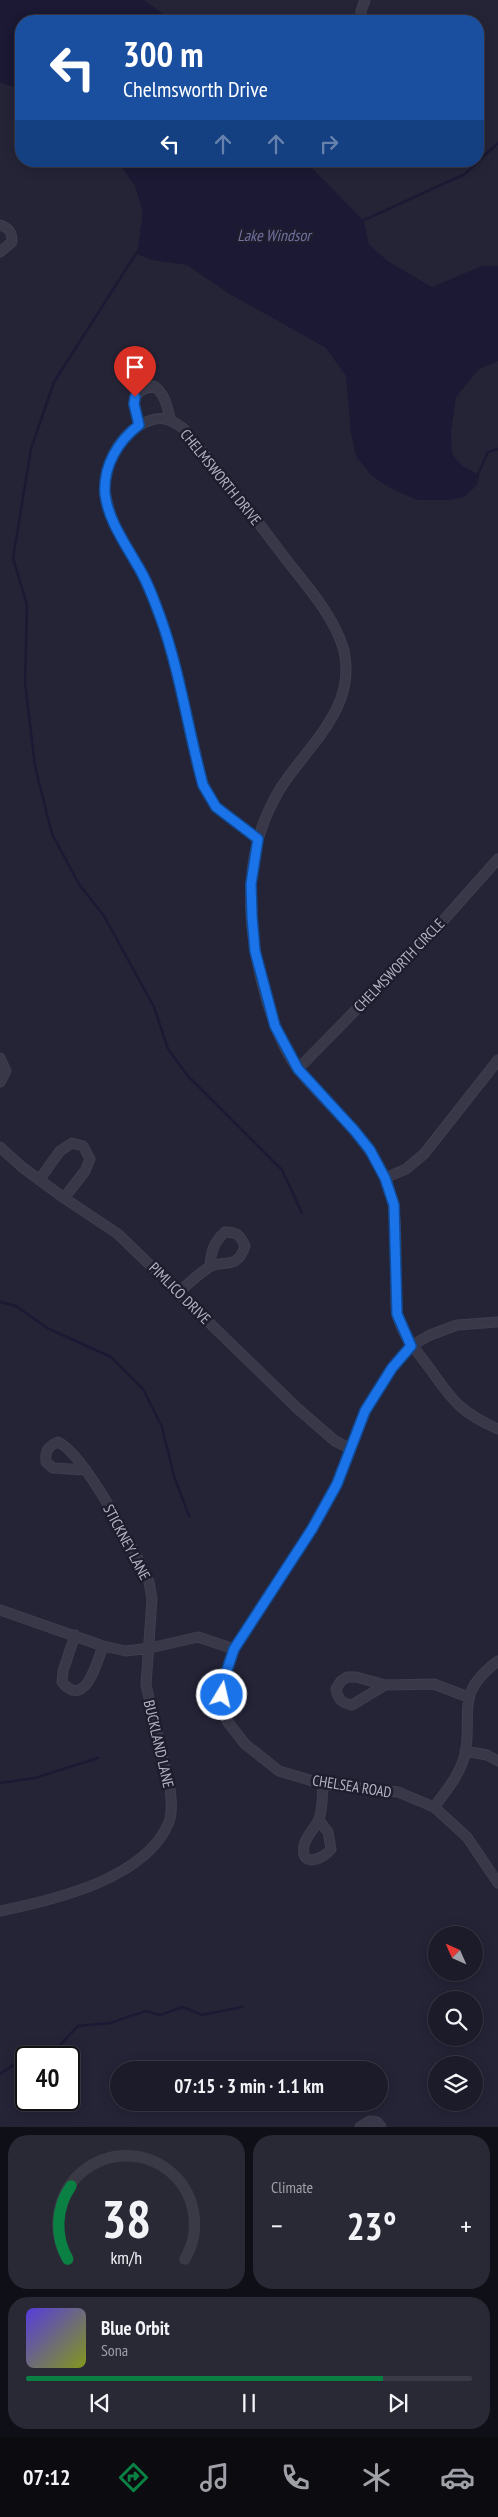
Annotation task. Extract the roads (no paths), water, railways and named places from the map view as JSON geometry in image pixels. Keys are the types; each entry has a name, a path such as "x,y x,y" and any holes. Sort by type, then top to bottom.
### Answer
{"street":[{"path":"361,15 365,0"},
{"path":"0,225 8,228 12,234 12,242 0,252"},
{"path":"139,425 134,404 135,397 146,387 154,386 164,396 170,418"},
{"name":"CHELMSWORTH DRIVE","path":"258,839 216,807 203,785 162,621 147,583 117,531 105,495 107,476 116,448 126,435 139,425 153,419 170,418 188,433 313,595 333,626 344,651 345,676 340,703 329,724 280,790 258,839 251,884 255,951 275,1026 298,1069 370,1150 385,1178 394,1205 397,1314 411,1346 422,1356 454,1403 478,1420 498,1429"},
{"name":"CHELMSWORTH CIRCLE","path":"298,1069 441,923 498,859"},
{"path":"0,1058 6,1071 0,1082"},
{"path":"385,1178 406,1168 424,1154 498,1060"},
{"path":"39,1180 60,1151 72,1144 83,1146 90,1159 85,1171 64,1198"},
{"name":"PIMLICO DRIVE","path":"0,1147 39,1180 118,1234 298,1408 335,1441 351,1449"},
{"path":"178,1292 210,1266 225,1265 236,1260 245,1246 241,1236 234,1232 225,1232 211,1250 210,1266"},
{"name":"CHELSEA ROAD","path":"498,1322 457,1325 430,1335 411,1346 392,1368 365,1411 337,1484 312,1529 234,1649 224,1679 222,1695 227,1721 245,1744 279,1771 322,1784 398,1792 434,1807 467,1837 498,1883"},
{"name":"STICKNEY LANE","path":"86,1470 149,1582 152,1599 150,1648"},
{"path":"0,1610 103,1646 126,1651 150,1648 198,1637 234,1649"},
{"path":"75,1635 63,1671 62,1682 68,1689 83,1688 90,1681 103,1646"},
{"name":"BUCKLAND LANE","path":"0,1911 47,1900 111,1879 132,1864 151,1846 169,1821 172,1804 170,1788 146,1685 150,1648"},
{"path":"434,1807 456,1778 466,1751 468,1697 484,1672 498,1661"},
{"path":"385,1685 352,1705 344,1704 338,1698 336,1689 341,1681 347,1677 356,1677 385,1685 434,1684 468,1697"},
{"path":"466,1751 487,1755 498,1761"},
{"path":"319,1820 322,1784"},
{"path":"360,2127 370,2120 376,2122 381,2127"}],"water":[{"path":"0,0 144,0 165,15 15,15 15,88 0,82"},
{"name":"Lake Windsor","path":"121,167 311,167 364,221 369,245 389,262 432,287 482,266 498,266 498,361 479,369 456,397 451,432 452,454 461,465 479,475 477,485 464,497 450,500 417,500 390,488 371,475 356,456 351,433 346,376 326,348 228,293 187,265 152,260 137,254 143,212 135,186"}],"waterway":[{"path":"484,156 498,143"},
{"path":"362,221 465,174 472,167"},
{"path":"137,252 54,382 31,449 13,558 27,605 25,682 35,766 52,834 79,884 104,916 154,1007 168,1049 188,1076 282,1170 302,1213"},
{"path":"478,474 488,452 498,449"},
{"path":"0,1302 16,1306 47,1328 111,1357 143,1389 162,1427 174,1476 189,1516"},
{"path":"0,1783 35,1778 98,1758"},
{"path":"0,2074 37,2049 55,2050 78,2026 110,2023 146,2011 160,2015 183,2007 202,2015 242,2007"}]}
